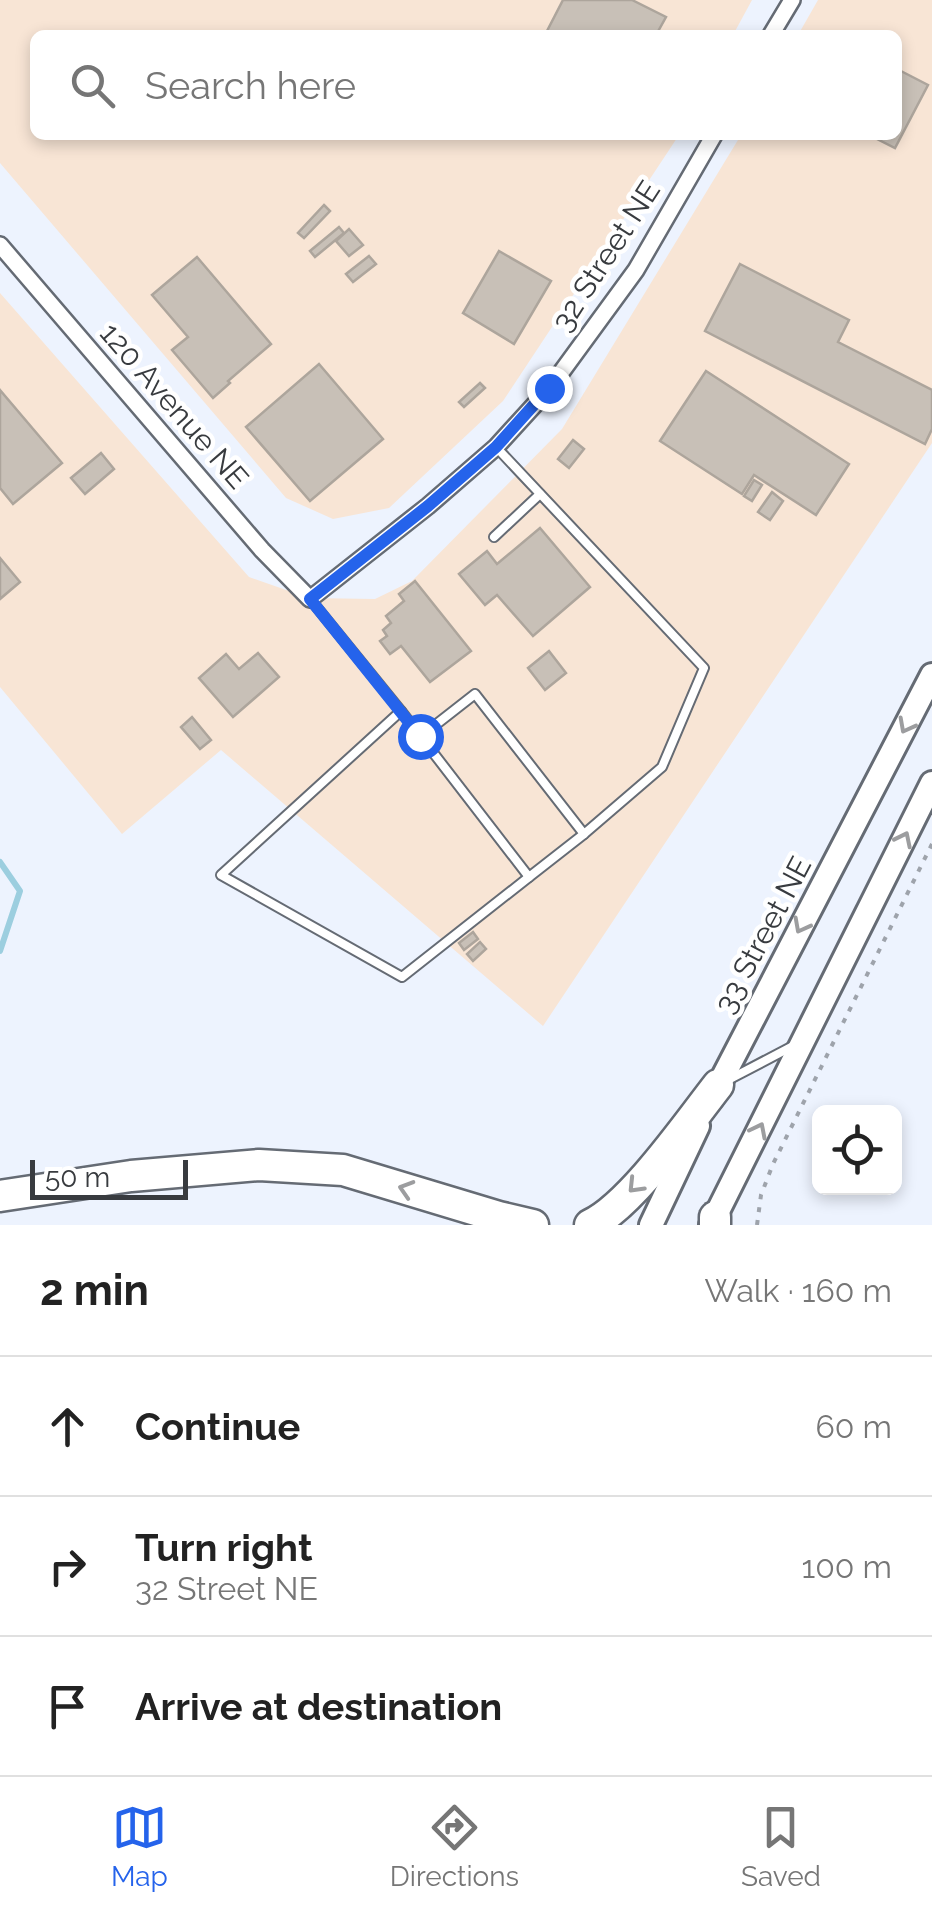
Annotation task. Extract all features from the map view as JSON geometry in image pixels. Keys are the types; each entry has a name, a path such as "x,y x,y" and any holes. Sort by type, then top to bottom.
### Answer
{"highway":[{"path":"590,1225 640,1182 718,1085"},
{"path":"0,1196 132,1176 259,1164 343,1170 507,1221 534,1225"}],"street":[{"path":"775,30 792,0"},
{"name":"32 Street NE","path":"310,599 496,447 549,388 636,270 711,140"},
{"name":"120 Avenue NE","path":"0,245 262,550 310,599"},
{"name":"33 Street NE","path":"651,1225 718,1085 932,675"},
{"path":"714,1222 932,782"}],"lane":[{"path":"401,712 221,875 402,977 584,834 662,767 704,668 496,447"},
{"path":"494,537 540,494"},
{"path":"310,599 528,876"},
{"path":"420,736 475,694 584,834"},
{"path":"718,1085 804,1040"}],"path":[{"path":"758,1225 761,1195 773,1164 932,844"}],"shaded area":[{"path":"0,0 752,0 736,30 30,30 30,140 676,140 503,401 389,508 333,519 286,498 0,163"},
{"path":"818,0 932,0 932,443 543,1026 221,750 122,834 0,687 0,293 249,577 309,598 375,599 412,581 562,429 738,140 902,140 902,30 801,30"}],"building":[{"path":"563,0 632,0 666,17 659,30 548,30"},
{"path":"902,72 928,85 902,135"},
{"path":"879,140 899,140 895,148"},
{"path":"324,205 330,211 304,238 298,233"},
{"path":"339,227 344,233 315,257 310,251"},
{"path":"349,229 363,245 349,256 336,241"},
{"path":"499,251 551,281 514,344 463,313"},
{"path":"369,256 376,264 353,282 346,274"},
{"path":"197,257 271,344 213,398 172,350 188,337 152,295"},
{"path":"740,264 849,320 838,342 932,390 932,429 925,444 705,331"},
{"path":"319,364 383,439 310,501 246,427"},
{"path":"706,371 849,464 816,515 754,475 742,494 660,441"},
{"path":"480,383 485,388 464,407 459,402"},
{"path":"0,390 62,463 13,504 0,488"},
{"path":"573,440 584,449 569,468 558,459"},
{"path":"101,453 114,469 85,494 71,478"},
{"path":"754,480 762,485 752,501 744,496"},
{"path":"772,492 783,501 770,520 758,512"},
{"path":"540,528 590,587 533,636 497,595 485,605 459,574 487,551 497,564"},
{"path":"0,558 20,582 0,599"},
{"path":"415,581 471,651 430,682 401,646 390,654 380,641 387,636 383,630 391,623 386,616 404,601 399,594"},
{"path":"549,651 566,673 545,690 528,668"},
{"path":"258,653 279,677 233,717 199,678 226,654 239,669"},
{"path":"192,717 211,740 200,749 181,727"},
{"path":"473,932 478,939 464,950 459,943"},
{"path":"480,942 486,949 473,961 467,954"}],"waterway":[{"path":"0,862 20,891 0,951"}],"route":[{"path":"420,736 310,599 496,447 549,388"}]}
